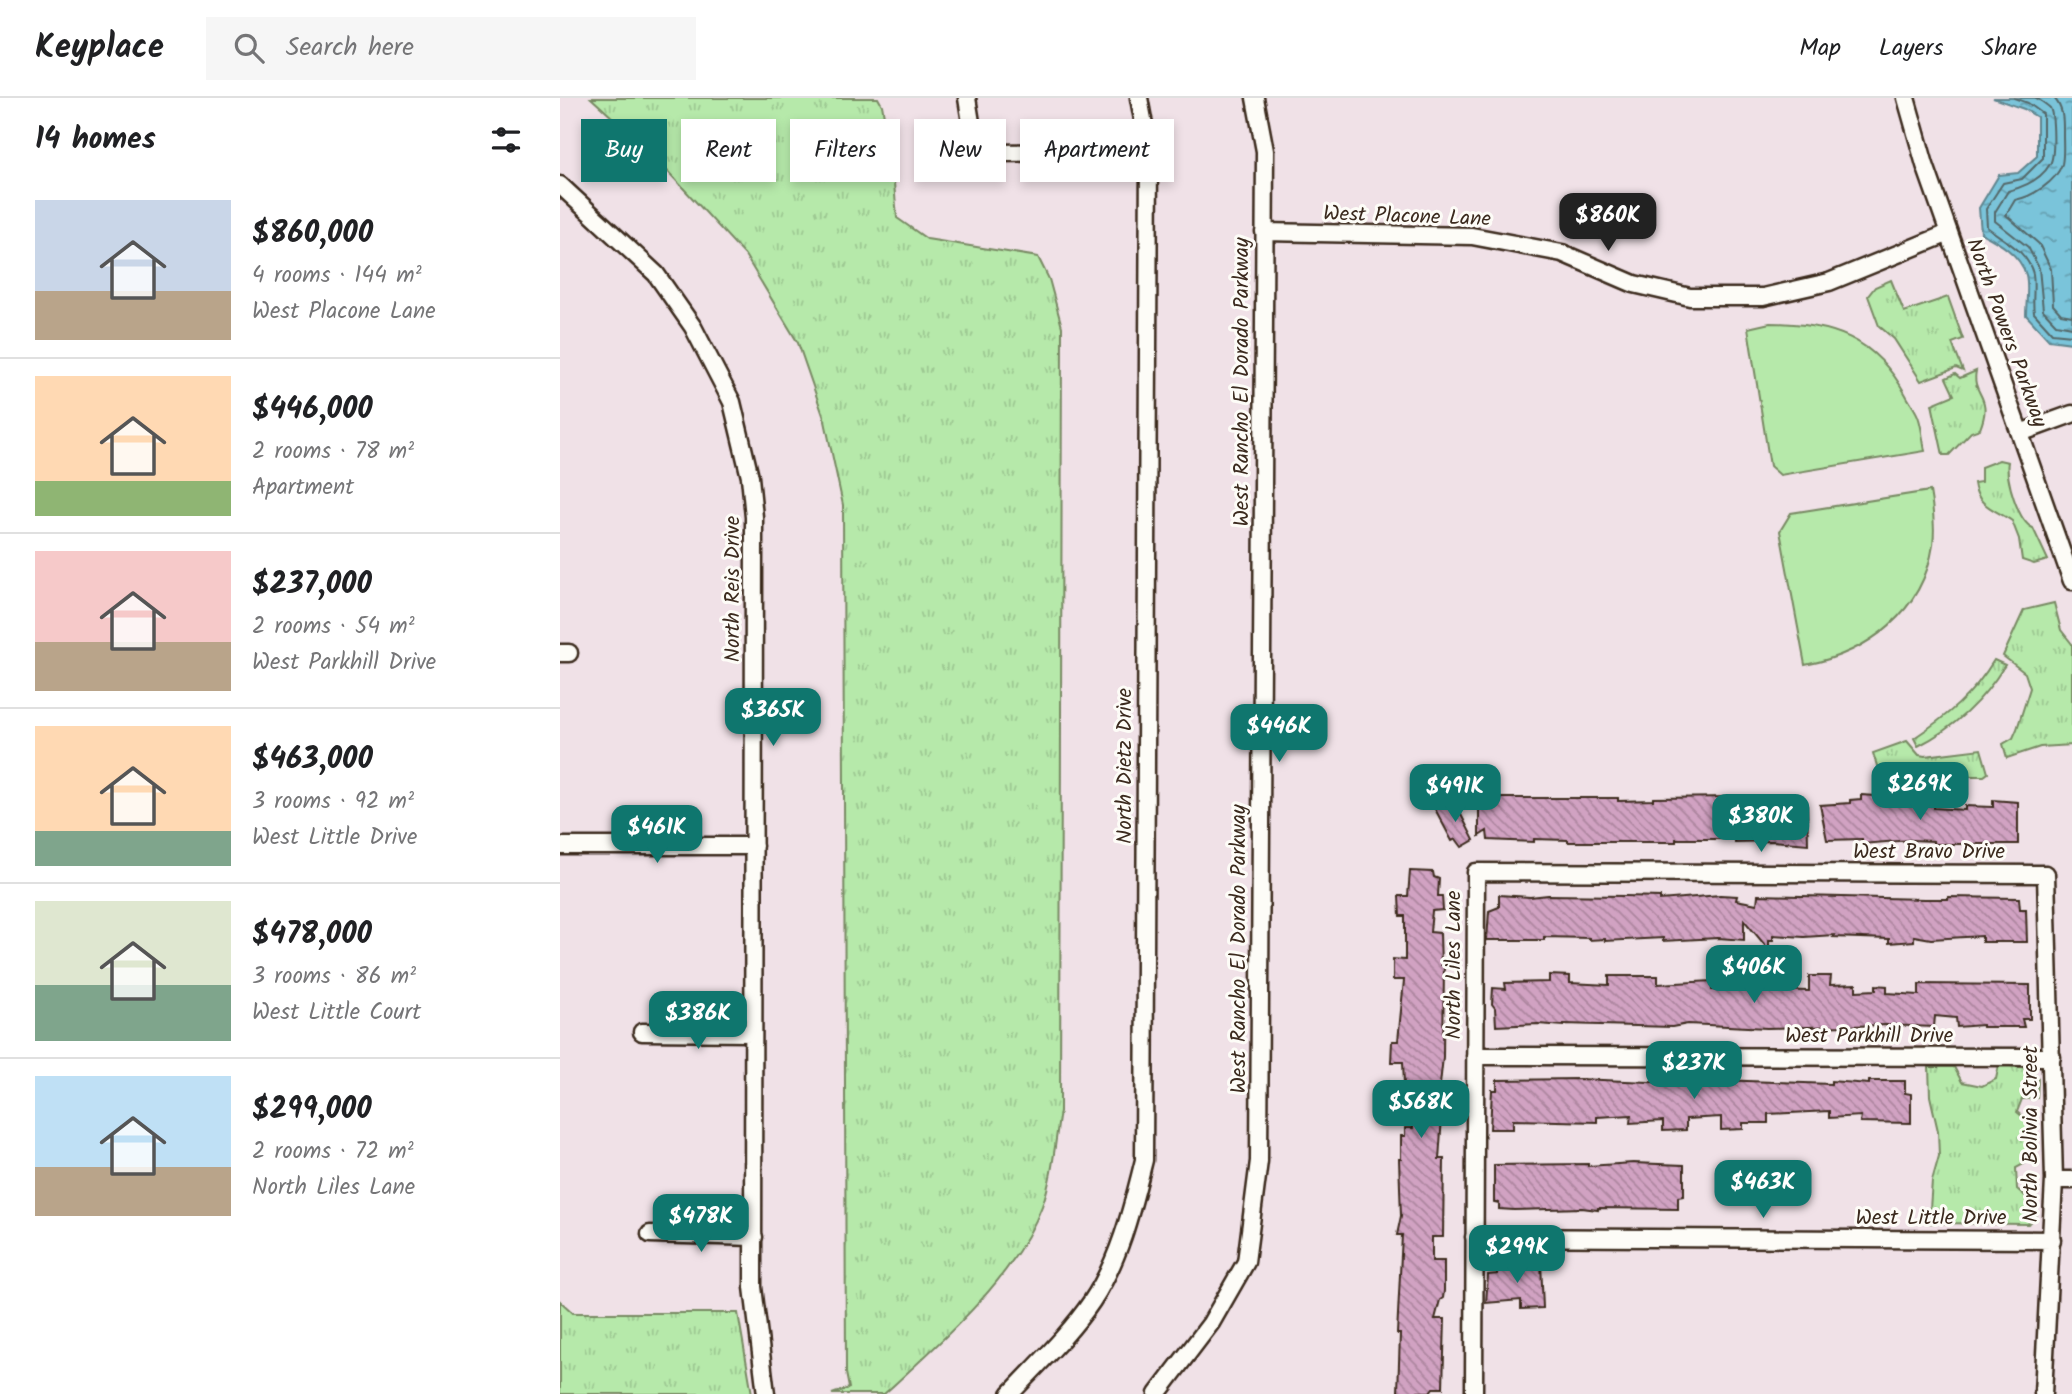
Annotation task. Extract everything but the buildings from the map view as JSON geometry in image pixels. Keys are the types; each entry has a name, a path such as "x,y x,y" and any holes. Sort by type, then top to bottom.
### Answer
{"street":[{"path":"967,98 976,153 1020,153"},
{"name":"North Dietz Drive","path":"1139,98 1143,119"},
{"name":"West Rancho El Dorado Parkway","path":"1157,1394 1211,1323 1246,1262 1259,1161 1265,151 1255,98"},
{"name":"North Powers Parkway","path":"1906,98 1921,153 2072,581"},
{"name":"North Dietz Drive","path":"1010,1394 1056,1346 1093,1300 1128,1222 1144,1160 1149,182"},
{"name":"North Reis Drive","path":"560,185 656,274 693,327 732,402 750,477 754,517 753,1287 766,1394"},
{"name":"West Placone Lane","path":"1264,232 1472,236 1562,253 1633,284 1690,297 1763,297 1829,282 1949,233"},
{"path":"2020,433 2072,414"},
{"path":"560,846 754,846"},
{"name":"West Bravo Drive","path":"1476,872 2046,874"},
{"name":"North Liles Lane","path":"1474,1394 1476,872"},
{"name":"North Bolivia Street","path":"2043,1394 2054,1180 2046,874"},
{"path":"642,1032 753,1034"},
{"name":"West Parkhill Drive","path":"1475,1056 2052,1057"},
{"path":"2054,1180 2072,1180"},
{"path":"650,1234 754,1237"},
{"name":"West Little Drive","path":"1474,1237 2052,1240"}],"green space":[{"path":"591,98 878,98 885,119 790,119 790,182 894,182 897,218 927,239 1038,257 1049,279 1062,327 1060,1111 1049,1183 1030,1233 995,1284 929,1353 884,1394 832,1394 849,1388 846,1373 843,505 825,421 798,343 745,255 667,171 667,119 614,119"},
{"path":"1891,280 1904,312 1948,297 1963,339 1952,343 1963,371 1956,368 1921,381 1894,339 1879,326 1868,296 1875,287"},
{"path":"1770,323 1813,326 1833,331 1866,347 1894,376 1915,410 1925,451 1780,475 1770,466 1748,328"},
{"path":"1976,371 1976,386 1985,409 1980,429 1971,432 1949,455 1943,455 1932,404 1954,395 1946,378 1955,374 1960,378"},
{"path":"1999,460 2008,462 2011,488 2018,508 2027,524 2033,528 2048,560 2034,564 2022,560 2019,539 2012,521 1987,506 1976,491 1974,483 1981,482 1981,467"},
{"path":"1930,491 1933,545 1918,590 1905,609 1889,626 1850,651 1805,665 1780,531 1791,513"},
{"path":"2054,603 2061,630 2072,644 2072,745 2040,747 2007,758 2003,744 2013,738 2030,688 2025,673 2003,656 2024,610"},
{"path":"1994,660 2005,665 1978,701 1944,731 1918,746 1914,738 1959,704"},
{"path":"1907,741 1919,755 1925,756 1981,749 1988,773 1984,776 1890,776 1878,769 1873,753"},
{"path":"1999,1065 2030,1068 2038,1078 2037,1098 2022,1099 2017,1112 2029,1122 2036,1122 2035,1158 2016,1168 2017,1189 2037,1206 2037,1214 2028,1224 1929,1223 1932,1181 1939,1156 1938,1131 1930,1096 1929,1067 1954,1067 1962,1082 1982,1086 1996,1079"},
{"path":"560,1301 573,1313 738,1313 752,1394 560,1394"}],"water":[{"path":"1993,98 2072,98 2072,343 2049,340 2026,315 2027,285 2023,268 2008,250 1981,233 1979,208 1999,175 2018,173 2037,156 2037,117 2024,109"}]}
